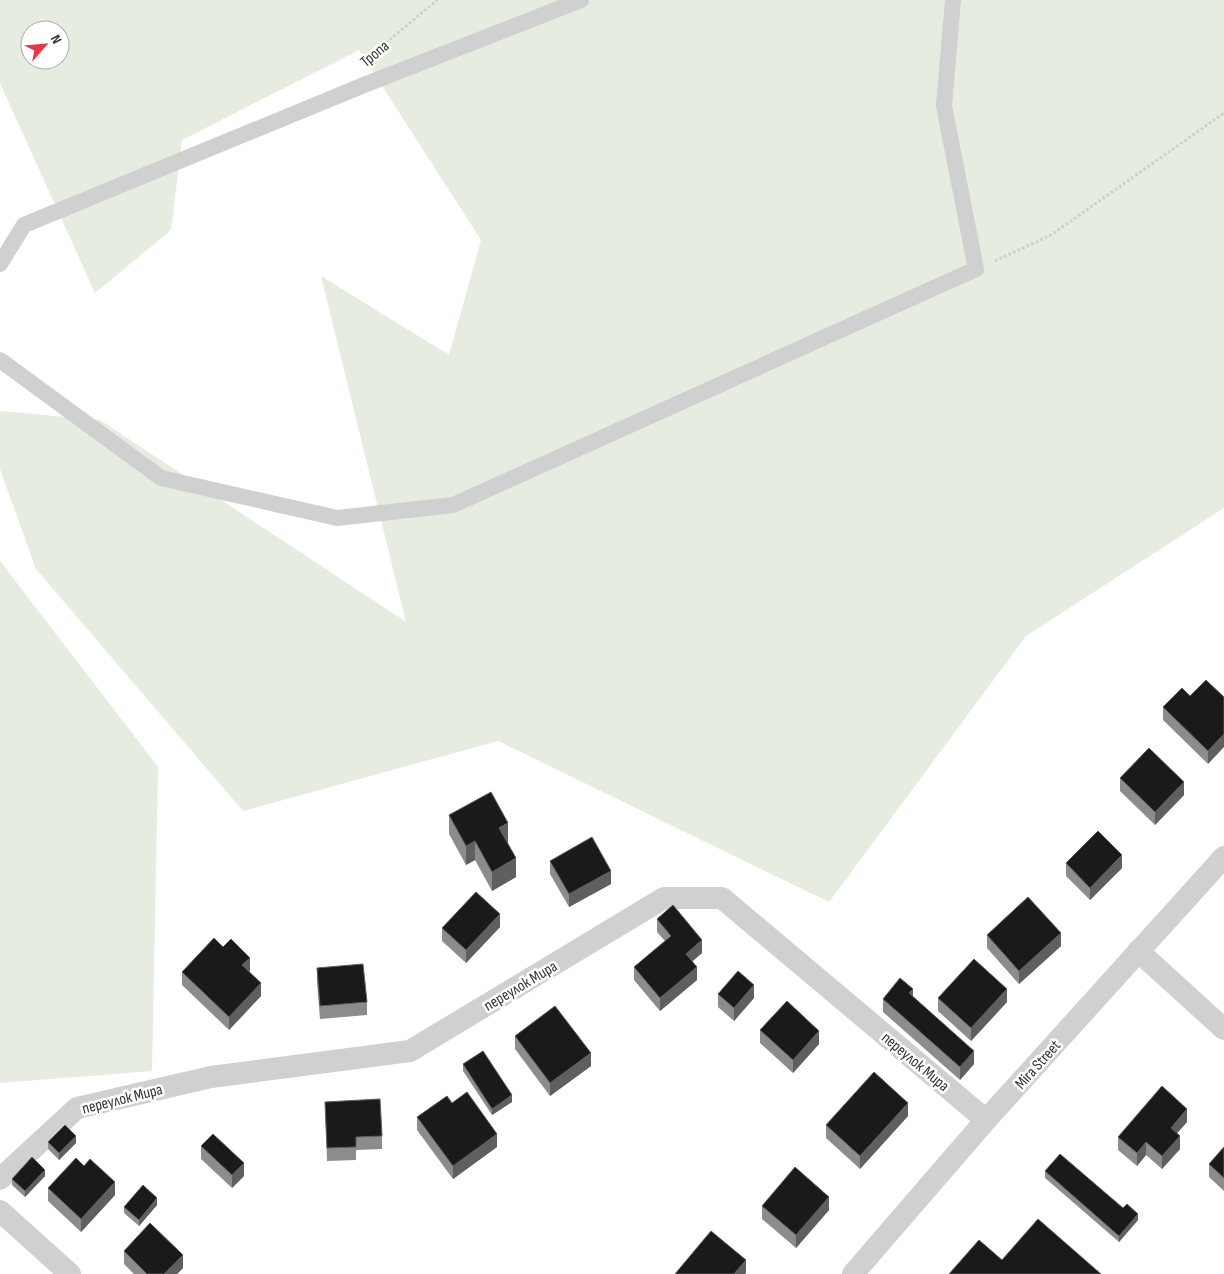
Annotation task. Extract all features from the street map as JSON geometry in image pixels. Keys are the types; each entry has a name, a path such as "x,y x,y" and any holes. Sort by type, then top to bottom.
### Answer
{"street":[{"path":"0,264 24,225 364,85 582,0"},
{"path":"0,360 161,478 337,518 453,505 976,270 944,106 953,0"},
{"name":"Mira Street","path":"853,1274 986,1120 1224,857"},
{"name":"переулок Мира","path":"0,1179 77,1108 211,1077 410,1051 664,898 722,898 986,1120"},
{"path":"1138,951 1224,1029"},
{"path":"0,1211 70,1274"}],"path":[{"name":"Тропа","path":"362,63 437,0"},
{"path":"976,270 1051,236 1224,113"}],"shaded area":[{"path":"0,0 1224,0 1224,508 1026,636 829,902 498,741 243,811 36,569 0,469 0,411 100,420 406,622 321,276 449,355 481,240 359,50 182,140 171,230 95,293 0,83"},
{"path":"0,561 158,767 152,1071 0,1083"}],"building":[{"path":"1206,680 1224,697 1224,734 1208,751 1163,707 1182,688 1190,696"},
{"path":"1149,748 1184,782 1155,812 1120,778"},
{"path":"491,792 508,823 499,828 516,858 492,872 475,841 466,846 449,815"},
{"path":"1098,831 1122,855 1090,888 1066,863"},
{"path":"592,837 611,871 569,894 550,861"},
{"path":"476,892 500,914 466,950 442,928"},
{"path":"1028,897 1061,933 1019,971 987,935"},
{"path":"673,905 702,940 686,954 697,967 660,998 634,967 671,936 657,919"},
{"path":"214,938 223,947 231,939 250,958 242,965 261,983 229,1017 182,972"},
{"path":"974,959 1007,989 971,1028 938,998"},
{"path":"363,964 367,1002 320,1006 317,968"},
{"path":"738,971 754,985 734,1008 718,994"},
{"path":"900,978 913,989 909,993 974,1051 960,1067 883,999"},
{"path":"787,1001 819,1031 793,1060 760,1030"},
{"path":"555,1006 591,1053 550,1083 515,1036"},
{"path":"483,1051 512,1095 492,1109 463,1064"},
{"path":"874,1072 908,1103 860,1156 826,1125"},
{"path":"1162,1086 1187,1109 1171,1128 1180,1136 1162,1156 1146,1142 1137,1153 1118,1137"},
{"path":"467,1092 497,1134 453,1166 417,1117 447,1096 452,1103"},
{"path":"380,1099 382,1136 356,1137 356,1147 327,1148 325,1102"},
{"path":"65,1125 76,1136 59,1153 48,1142"},
{"path":"213,1134 244,1163 232,1175 201,1146"},
{"path":"1224,1147 1224,1178 1209,1164"},
{"path":"1060,1154 1123,1208 1127,1204 1138,1214 1119,1236 1045,1171"},
{"path":"32,1157 45,1170 25,1191 12,1179"},
{"path":"76,1158 84,1166 90,1159 115,1182 81,1219 48,1188"},
{"path":"795,1167 829,1197 796,1235 762,1206"},
{"path":"143,1185 157,1198 139,1220 124,1207"},
{"path":"1038,1219 1101,1274 949,1274 979,1240 1002,1260"},
{"path":"150,1223 183,1255 164,1274 147,1274 124,1251"},
{"path":"711,1231 746,1260 734,1274 675,1274"}]}
